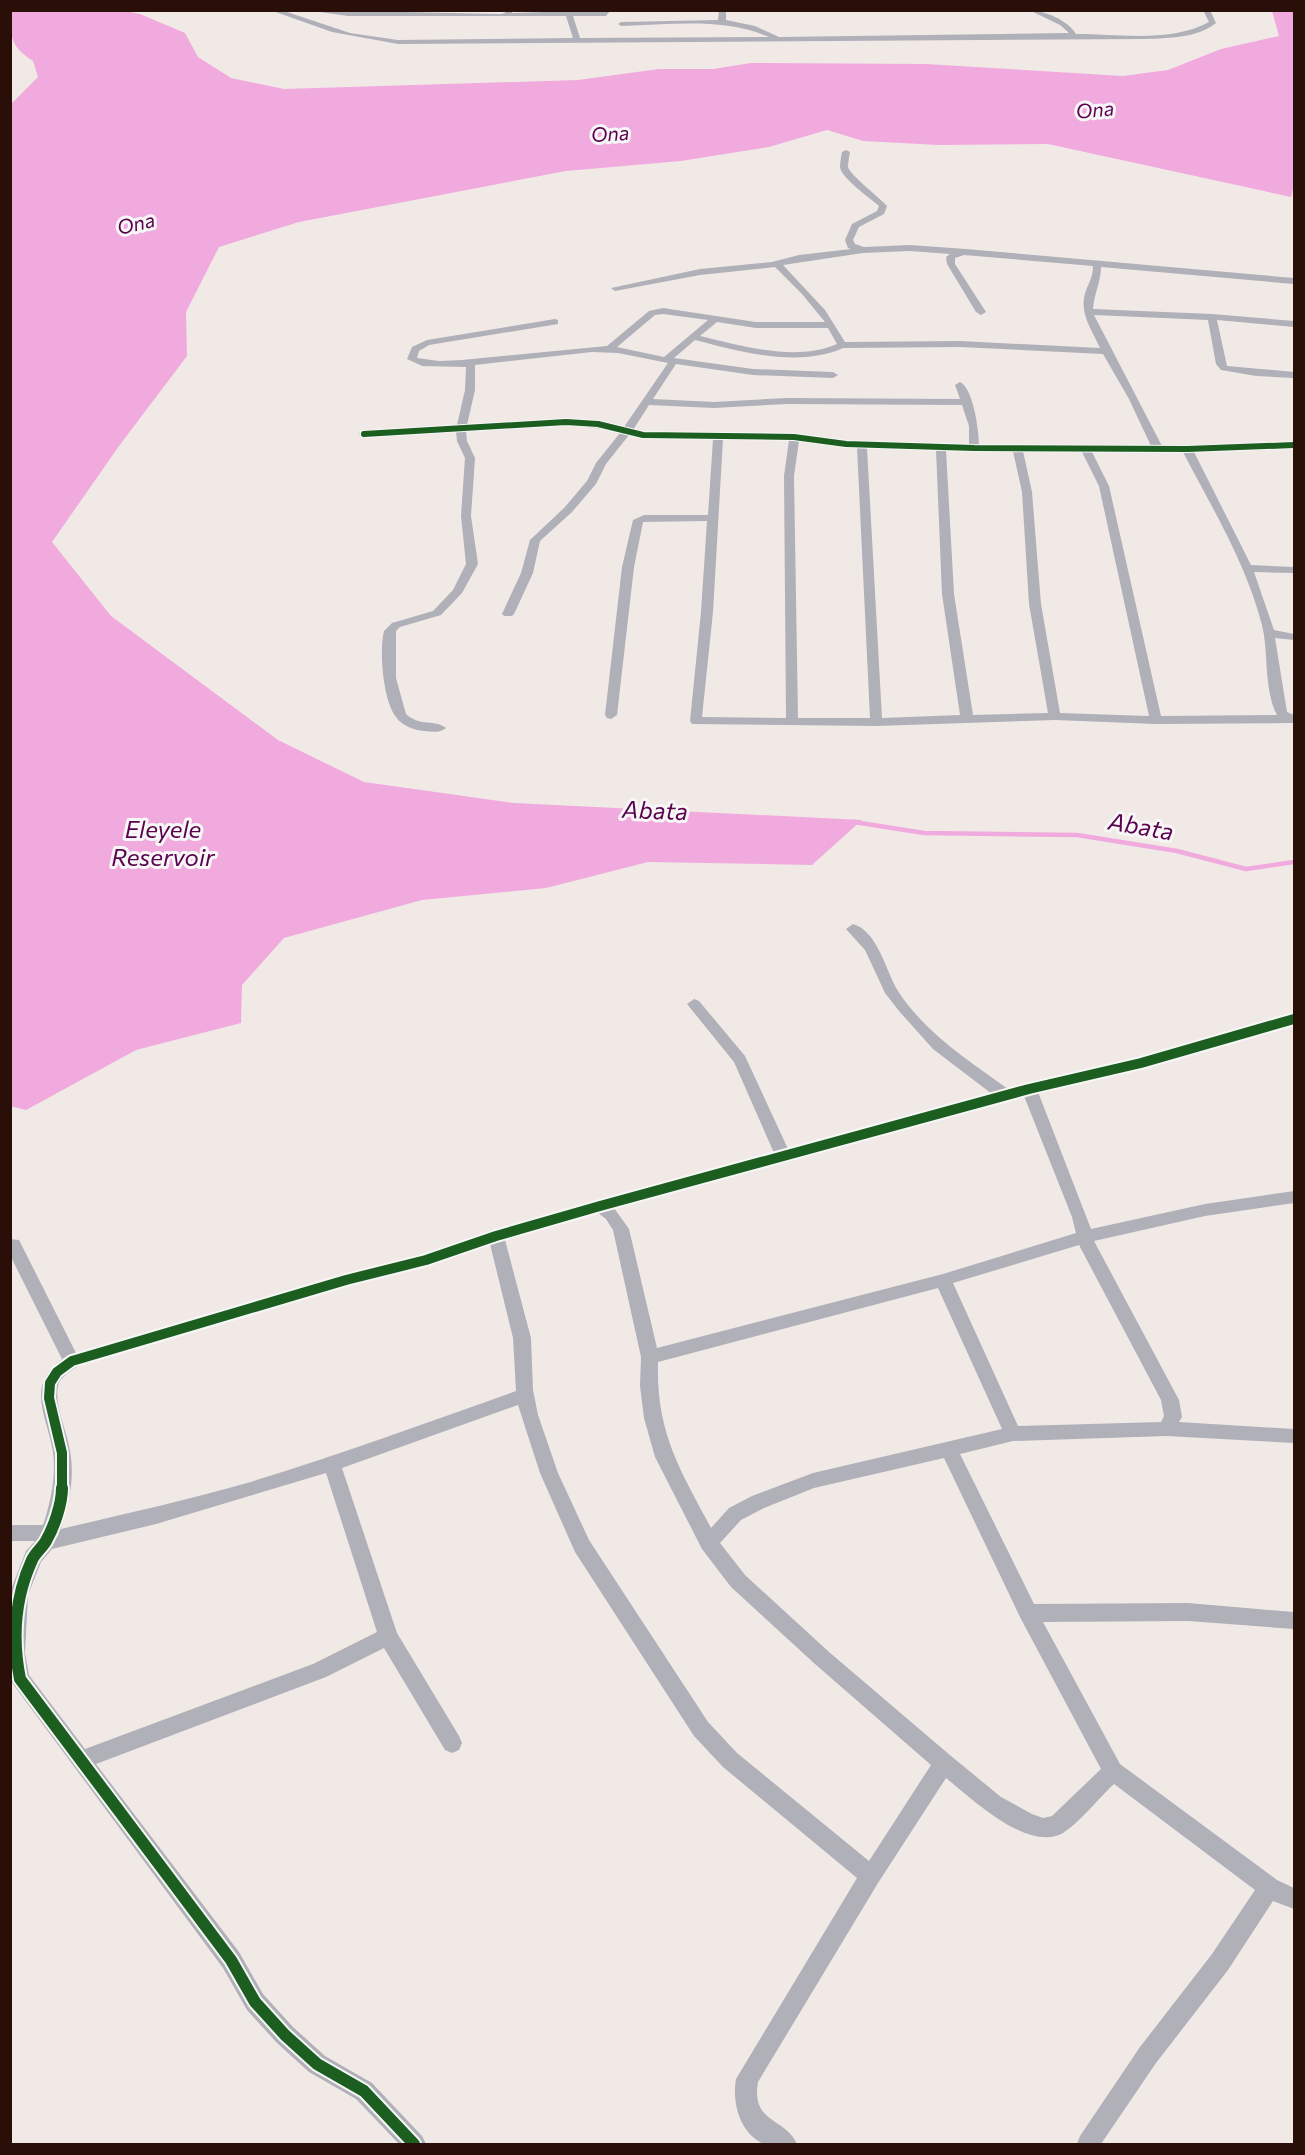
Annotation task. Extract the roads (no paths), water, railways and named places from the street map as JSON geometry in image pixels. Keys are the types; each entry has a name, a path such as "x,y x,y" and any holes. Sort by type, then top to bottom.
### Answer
{"street":[{"path":"273,10 326,30 378,41 779,38 1069,32 1156,35 1205,30 1214,23 1206,10"},
{"path":"309,10 348,14 606,14 608,10"},
{"path":"723,10 721,20 724,22"},
{"path":"1032,10 1069,32"},
{"path":"569,14 577,40"},
{"path":"621,24 646,20 724,22 753,27 779,38"},
{"path":"846,152 844,169 849,177 866,189 883,206 881,212 855,226 849,240 851,246 863,250"},
{"path":"615,288 700,272 777,264 799,258 863,250 910,248 1294,281"},
{"path":"966,252 950,256 951,264 981,312"},
{"path":"777,264 797,282 831,325 842,345"},
{"path":"1096,265 1096,279 1089,296 1088,312 1106,351 1134,399 1156,447"},
{"path":"609,349 652,314 663,312 756,325 831,325"},
{"path":"1088,312 1212,317 1294,324"},
{"path":"1212,317 1221,364 1224,368 1294,375"},
{"path":"508,614 527,573 535,540 579,498 592,482 601,463 648,402 670,361 693,337 715,319"},
{"path":"555,322 427,343 415,349 412,359 416,363 427,365 469,364 552,352 609,349 670,361 791,376 833,375"},
{"path":"693,337 783,354 825,352 842,345 960,344 1106,351"},
{"path":"440,728 422,727 410,723 400,714 392,684 389,636 396,625 437,612 448,604 469,573 472,564 466,516 470,459 462,441 461,429 470,390 471,366 469,364"},
{"path":"960,385 974,426 974,448"},
{"path":"648,402 714,405 788,401 967,402"},
{"path":"364,434 409,429 461,429 566,422 598,424 665,437 794,437 862,445 1187,449 1294,445"},
{"path":"718,436 696,721 876,722 1055,716 1156,720 1290,718"},
{"path":"792,721 789,476 794,437"},
{"path":"862,445 876,722"},
{"path":"941,446 948,594 967,719"},
{"path":"1017,448 1027,492 1035,604 1055,716"},
{"path":"1085,448 1104,486 1124,581 1143,652 1156,720"},
{"path":"1187,449 1247,568 1269,632 1270,652 1281,714 1290,718"},
{"path":"611,715 628,567 638,520 644,518 713,518"},
{"path":"1247,568 1294,570"},
{"path":"1269,632 1284,637 1294,637"},
{"path":"853,929 871,948 892,993 938,1045 1006,1095"},
{"path":"694,1004 741,1060 783,1156"},
{"path":"414,2145 364,2091 317,2064 255,2002 231,1960 20,1679 15,1653 19,1595 33,1557 47,1538 62,1497 62,1453 50,1398 50,1383 57,1372 72,1361 346,1280 426,1260 496,1236 600,1206 1006,1095 1141,1063 1294,1019"},
{"path":"1029,1089 1080,1217 1094,1262 1127,1318 1170,1400 1173,1417 1166,1429"},
{"path":"650,1357 943,1280 1085,1239 1208,1210 1294,1197"},
{"path":"600,1206 612,1215 621,1229 650,1357 653,1418 664,1457 709,1543 738,1581 822,1658 944,1763 994,1804 1027,1823 1043,1828 1057,1825 1113,1771"},
{"path":"496,1236 522,1338 526,1368 525,1395 540,1446 578,1539 695,1721 730,1760 871,1876"},
{"path":"13,1244 72,1361"},
{"path":"943,1280 1013,1434"},
{"path":"10,1533 47,1538 167,1513 332,1464 525,1395"},
{"path":"709,1543 735,1514 758,1502 813,1481 1013,1434 1166,1429 1294,1436"},
{"path":"949,1450 1028,1612 1113,1771 1269,1888 1294,1899"},
{"path":"332,1464 388,1636 452,1743"},
{"path":"1028,1612 1188,1612 1294,1620"},
{"path":"81,1760 319,1671 388,1636"},
{"path":"784,2145 760,2127 747,2110 742,2095 747,2079 871,1876 944,1763"},
{"path":"1088,2145 1148,2055 1221,1962 1269,1888"}],"water":[{"name":"Eleyele Reservoir","path":"121,10 140,14 185,33 198,57 231,78 284,89 578,80 659,69 713,69 751,63 926,64 1123,76 1168,70 1221,49 1279,36 1272,11 1294,11 1294,185 1291,197 1048,144 938,145 863,141 827,130 769,147 681,161 566,171 299,222 219,247 186,312 187,356 119,446 52,542 111,616 278,740 364,782 514,803 862,820 812,865 648,862 546,888 422,900 284,938 242,985 241,1023 136,1050 26,1110 10,1106 10,105 38,77 33,61 25,56 13,40 11,11"}],"waterway":[{"name":"Abata","path":"854,822 924,833 1077,835 1177,851 1246,869 1294,862"}],"water label":[{"name":"Ona","path":"1095,110"},
{"name":"Ona","path":"610,134"},
{"name":"Ona","path":"136,224"}]}
